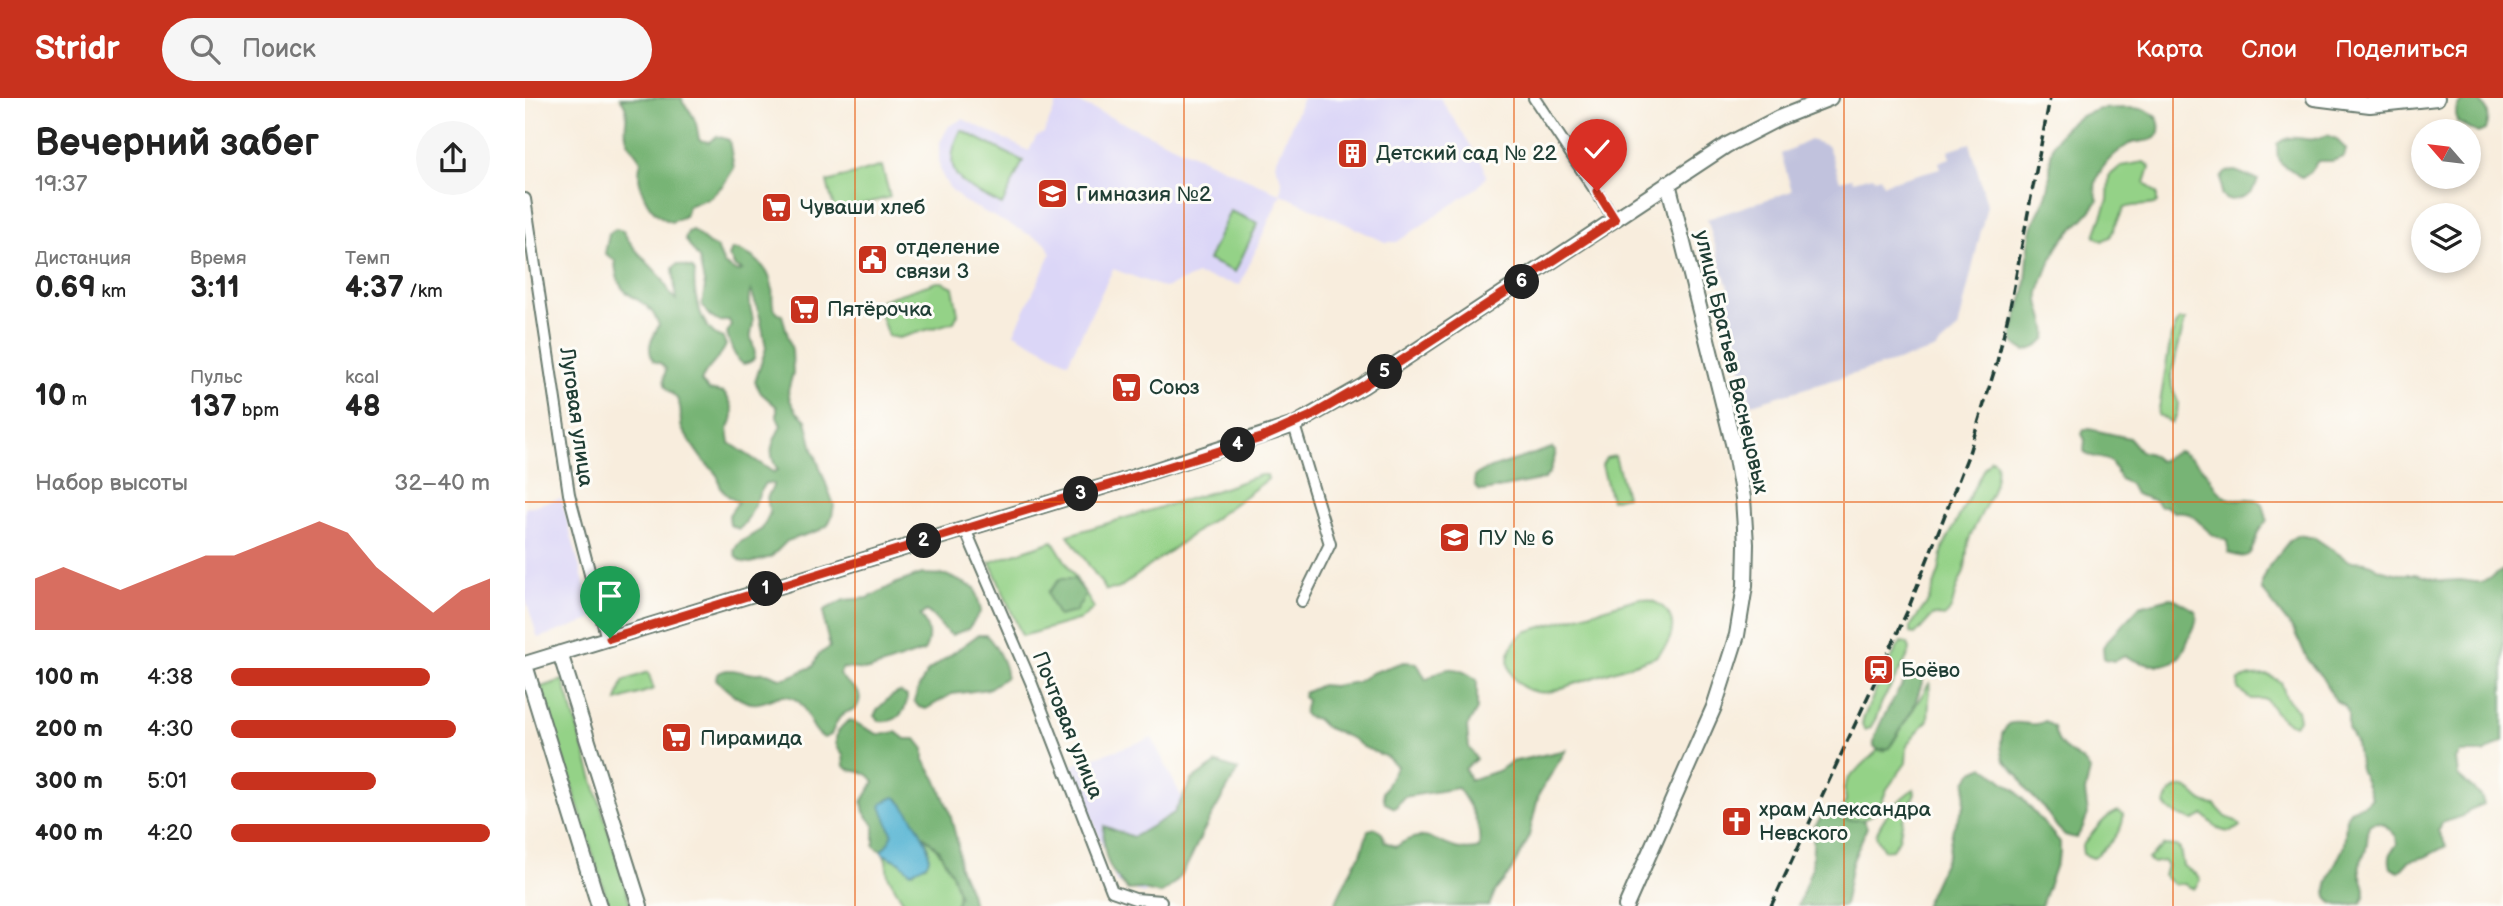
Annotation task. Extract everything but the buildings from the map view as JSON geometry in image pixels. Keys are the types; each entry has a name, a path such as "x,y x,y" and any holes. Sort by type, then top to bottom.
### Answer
{"main road":[{"path":"600,906 525,664 1200,457 1294,425 1363,386 1727,145 1769,123 1830,98"},
{"path":"2313,98 2370,105 2437,98"},
{"name":"улица Братьев Васнецовых","path":"1626,906 1714,707 1737,635 1745,586 1743,498 1734,447 1668,183"},
{"path":"560,653 640,906"}],"street":[{"path":"1534,98 1615,220"},
{"name":"Луговая улица","path":"525,199 569,494 607,639"},
{"path":"1294,425 1330,544 1302,601"},
{"name":"Почтовая улица","path":"965,529 1031,682 1112,891 1135,899 1161,901"}],"shaded area":[{"path":"1059,98 1068,98 1281,194 1240,285 1197,275 1165,288 1113,269 1068,362 1014,333 1051,254 1046,243 963,201 948,186 940,171 939,158 939,144 949,126 963,119 1029,151 1036,137 1044,133"},
{"path":"1303,98 1440,98 1484,166 1486,177 1478,187 1397,242 1385,242 1281,194 1282,180 1275,164"},
{"path":"1810,140 1828,146 1840,181 1873,176 1875,179 1880,177 1883,184 1940,168 1939,162 1950,158 1948,150 1970,143 1987,205 1958,329 1934,350 1752,404 1721,301 1731,298 1707,219 1792,191 1781,154"},
{"path":"561,498 594,619 538,638 525,597 525,508"},
{"path":"1152,738 1199,832 1168,880 1143,894 1116,882 1072,765"}],"green space":[{"path":"620,98 682,98 695,120 699,140 709,142 717,136 729,140 734,168 723,185 711,197 688,206 685,216 672,222 656,213 641,189 641,161 626,136 627,114"},
{"path":"2467,98 2483,104 2487,112 2485,130 2481,132 2481,119 2457,119 2460,103"},
{"path":"2134,108 2150,112 2156,116 2159,123 2158,133 2152,140 2129,144 2115,154 2098,176 2095,192 2098,200 2060,244 2040,289 2040,307 2047,333 2038,346 2025,351 2018,347 2012,336 2024,294 2031,233 2048,190 2052,150 2061,132 2070,123 2100,109"},
{"path":"961,130 1023,161 1002,205 966,185 954,169 954,146"},
{"path":"2327,135 2335,138 2346,149 2344,157 2332,161 2318,161 2302,178 2279,161 2277,144 2283,140 2312,139"},
{"path":"2144,162 2150,167 2145,183 2157,194 2157,203 2124,208 2110,237 2102,241 2095,236 2108,200 2109,176 2121,166"},
{"path":"882,166 890,197 835,212 827,182"},
{"path":"2235,171 2258,180 2246,195 2227,200 2221,195 2221,178 2226,172"},
{"path":"1230,211 1258,223 1235,272 1208,260"},
{"path":"616,229 623,231 676,300 673,268 677,264 692,268 695,272 695,290 704,320 715,334 723,338 726,345 701,382 709,390 724,393 730,402 733,415 728,429 730,443 773,472 778,470 772,458 772,447 781,426 777,407 761,393 755,382 766,348 751,290 751,336 755,354 752,361 743,364 729,342 729,320 720,321 713,318 702,304 705,287 699,259 685,239 692,230 717,248 724,264 737,272 742,270 735,267 729,256 732,249 752,257 763,267 772,286 773,306 782,315 792,350 793,373 788,391 790,400 796,411 806,420 813,449 834,505 828,525 787,541 771,557 751,563 736,557 734,550 739,543 762,529 770,513 767,498 774,484 765,483 747,520 739,529 730,525 729,515 738,502 720,487 717,475 701,458 683,431 678,401 665,384 666,369 653,361 650,346 659,325 647,306 621,286 615,261 605,253 609,234"},
{"path":"937,282 953,287 958,314 954,322 899,338 888,336 878,308 881,300"},
{"path":"2179,320 2185,320 2171,376 2178,402 2177,414 2172,423 2158,415 2171,336"},
{"path":"2089,429 2129,438 2140,451 2159,461 2179,451 2203,468 2226,497 2251,499 2261,503 2267,520 2249,554 2242,557 2229,553 2227,541 2212,534 2191,515 2174,512 2165,506 2159,506 2156,501 2135,494 2130,484 2120,479 2111,463 2084,451 2085,440 2082,434"},
{"path":"1552,448 1556,452 1550,472 1544,479 1484,491 1478,490 1474,484 1475,476 1482,471"},
{"path":"1615,456 1626,496 1611,500 1602,465 1606,458"},
{"path":"1991,459 1996,462 1995,482 1969,540 1964,570 1952,607 1944,617 1933,615 1915,635 1910,633 1910,627 1929,600 1939,572 1943,548"},
{"path":"1267,475 1268,479 1118,589 1106,590 1068,535 1215,491"},
{"path":"2298,535 2315,538 2349,561 2366,562 2378,569 2399,574 2416,574 2442,581 2483,582 2503,570 2503,741 2484,753 2460,753 2456,759 2458,776 2481,796 2484,804 2469,810 2463,816 2441,823 2438,831 2446,846 2425,857 2409,861 2399,872 2391,868 2390,861 2391,853 2397,844 2396,836 2384,824 2376,822 2369,825 2366,850 2359,870 2365,891 2361,903 2339,905 2331,902 2326,888 2343,848 2350,810 2366,804 2372,798 2360,769 2356,744 2348,729 2348,712 2344,705 2336,701 2309,662 2294,631 2262,590 2262,582 2269,566 2290,540"},
{"path":"1053,541 1094,608 1081,619 1022,636 990,562"},
{"path":"922,574 946,575 975,588 981,611 968,629 952,635 926,611 920,616 928,633 924,651 869,670 843,668 839,674 856,689 860,697 859,703 855,710 846,712 839,718 831,735 824,738 819,734 803,706 795,699 780,696 758,703 747,702 716,679 717,674 725,670 766,673 782,678 813,667 818,655 830,647 824,610 844,600 868,598"},
{"path":"1060,579 1074,579 1086,594 1075,612 1058,616 1048,592"},
{"path":"1639,598 1661,606 1671,621 1670,639 1655,657 1550,692 1536,692 1516,681 1508,662 1510,651 1515,641 1525,632"},
{"path":"2170,598 2196,611 2195,625 2178,658 2159,665 2145,664 2125,656 2114,661 2104,659 2103,647 2107,641 2140,606"},
{"path":"978,635 986,635 993,644 1002,661 1006,677 988,689 952,694 926,709 919,707 914,701 928,671"},
{"path":"1901,642 1907,643 1909,654 1876,718 1870,728 1865,730 1863,719 1886,667"},
{"path":"1404,662 1417,663 1426,680 1445,669 1457,669 1477,680 1477,709 1467,727 1469,747 1476,759 1465,769 1470,780 1500,770 1511,762 1566,750 1539,794 1528,840 1510,873 1496,890 1489,906 1334,906 1361,854 1368,830 1376,828 1382,833 1385,842 1396,847 1408,839 1419,837 1456,848 1479,848 1477,823 1458,788 1404,797 1395,808 1385,803 1383,792 1397,766 1387,757 1325,727 1317,719 1307,717 1304,713 1307,700 1303,697 1304,693 1321,685 1357,682 1371,673"},
{"path":"1916,670 1924,677 1913,709 1889,748 1878,750 1874,746 1875,739 1883,718 1896,694"},
{"path":"648,672 654,689 617,701 623,681"},
{"path":"2268,675 2281,682 2286,697 2297,710 2299,719 2295,725 2282,718 2266,699 2251,699 2238,689 2239,680"},
{"path":"563,680 631,906 609,906 541,687"},
{"path":"1930,682 1928,720 1907,746 1906,763 1887,789 1878,811 1863,820 1848,820 1840,816 1846,800 1844,788 1848,779 1878,750 1884,751 1892,744"},
{"path":"900,692 907,696 903,712 899,716 880,721 874,716 885,702"},
{"path":"850,720 879,735 896,732 905,739 916,739 924,749 924,760 936,779 949,810 958,845 959,867 973,906 955,906 959,895 952,874 938,849 918,831 899,799 891,798 884,802 882,809 892,835 881,851 874,846 874,825 864,812 862,802 874,782 867,774 844,766 843,755 836,741 838,732"},
{"path":"2045,721 2054,727 2060,743 2081,759 2090,770 2085,792 2088,814 2076,838 2065,835 2057,827 2004,760 2002,734 2008,724 2036,724"},
{"path":"1217,763 1238,770 1182,874 1160,894 1140,889 1128,890 1111,869 1105,854 1104,826 1133,837 1174,813 1192,780"},
{"path":"1984,767 2015,790 2060,842 2060,853 2041,906 1924,906 1948,854 1953,828 1964,806 1966,782 1973,772"},
{"path":"2180,787 2190,790 2203,802 2215,805 2226,817 2240,826 2235,830 2220,830 2204,815 2194,820 2171,811 2165,805 2167,798 2172,791"},
{"path":"1914,789 1915,793 1903,819 1899,839 1892,849 1884,850 1876,836 1878,830 1891,810"},
{"path":"2118,811 2123,814 2123,820 2114,839 2093,858 2083,854 2082,846 2094,831 2107,817"},
{"path":"1824,814 1833,814 1848,820 1863,820 1867,827 1852,863 1844,906 1798,906 1812,867 1814,827"},
{"path":"924,836 950,868 957,887 955,906 906,906 888,876 883,854 913,872 926,865 929,854"},
{"path":"2164,845 2180,849 2183,866 2200,880 2194,889 2184,884 2173,884 2164,876 2167,865 2163,861 2153,863 2148,859"}],"water":[{"path":"895,797 918,827 929,855 927,863 910,872 900,862 881,851 890,841 892,833 881,806"}],"railway":[{"path":"1771,906 1907,612 1969,453 1997,362 2010,307 2050,98"}],"place":[{"name":"Детский сад № 22","path":"1353,153"},
{"name":"Гимназия №2","path":"1053,194"},
{"name":"Чуваши хлеб","path":"777,207"},
{"name":"отделение связи 3","path":"873,259"},
{"name":"Пятёрочка","path":"804,309"},
{"name":"Союз","path":"1126,387"},
{"name":"ПУ № 6","path":"1455,538"},
{"name":"Боёво","path":"1878,670"},
{"name":"Пирамида","path":"677,738"},
{"name":"храм Александра Невского","path":"1736,821"}],"route":[{"path":"610,638 1200,457 1294,425 1363,386 1615,220 1597,191"}]}
